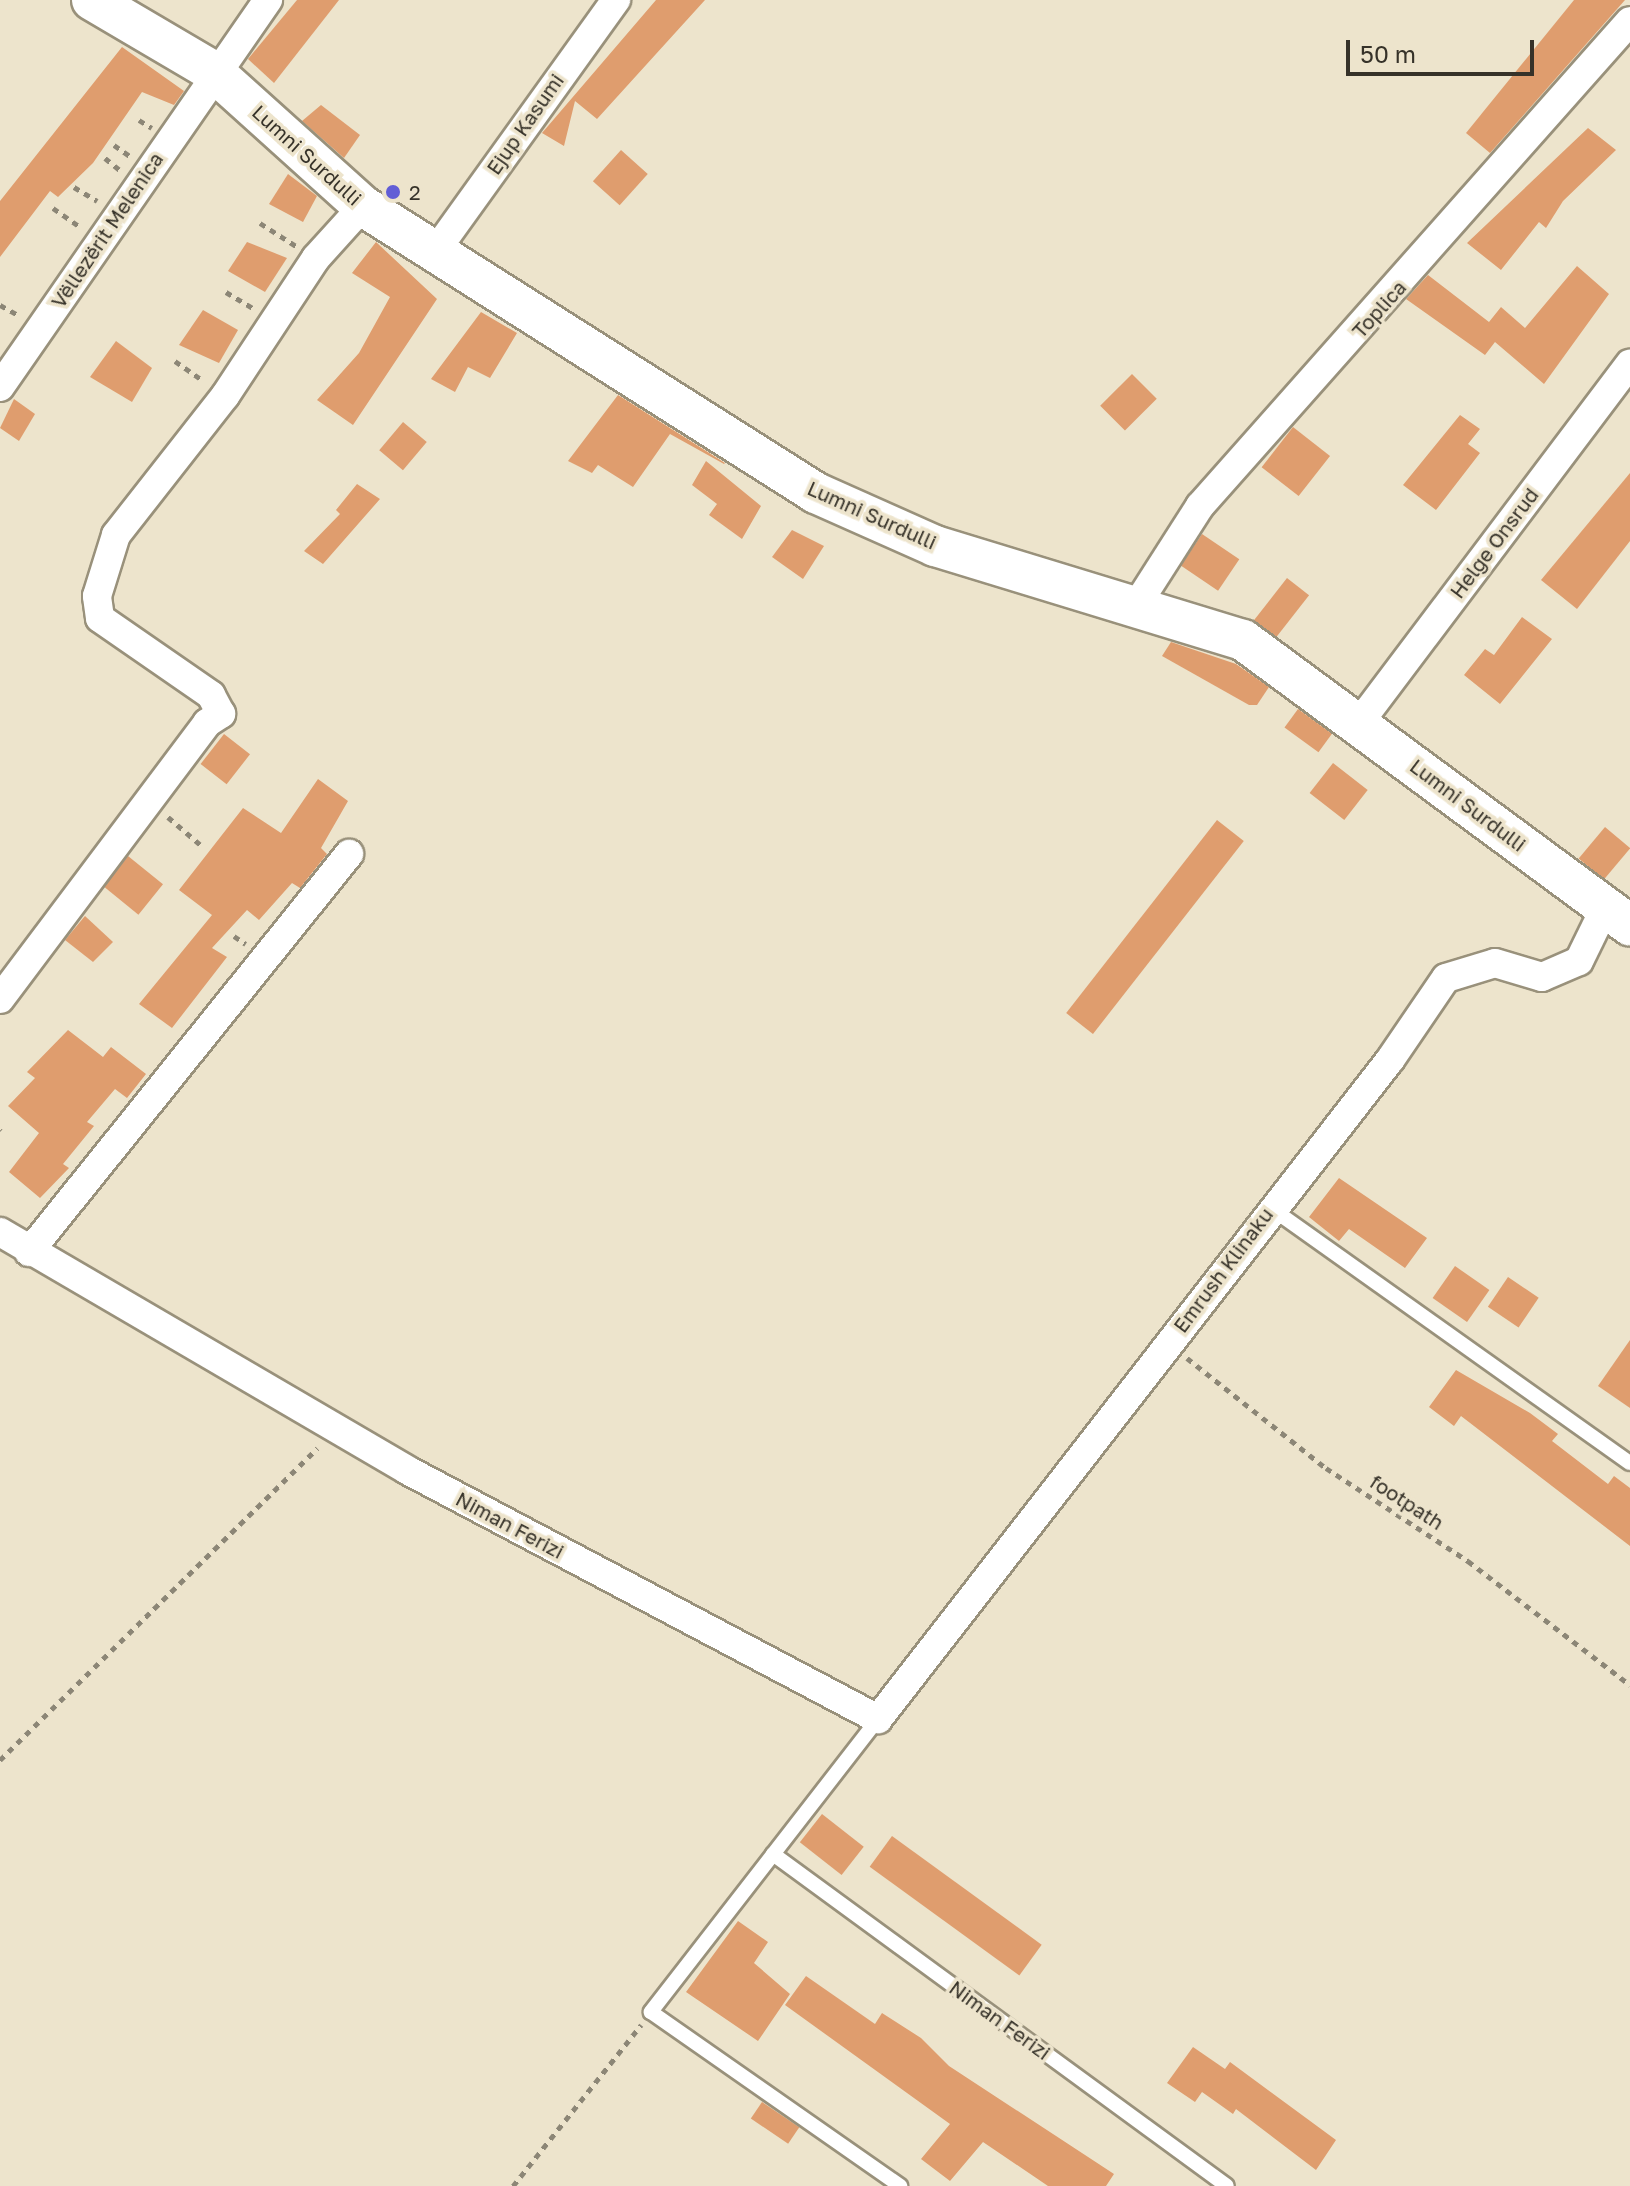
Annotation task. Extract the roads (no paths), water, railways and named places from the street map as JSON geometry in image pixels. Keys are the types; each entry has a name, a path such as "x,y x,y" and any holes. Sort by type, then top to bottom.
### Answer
{"street":[{"name":"Lumni Surdulli","path":"92,0 214,72 363,206 437,249 816,493 935,546 1138,603 1243,640 1617,916"},
{"name":"Vëllezërit Melenica","path":"0,387 214,72 268,0"},
{"name":"Ejup Kasumi","path":"437,249 616,0"},
{"name":"Toplica","path":"1138,603 1200,506 1630,21"},
{"path":"0,999 148,801 221,710 211,695 105,624 97,596 116,535 225,396 316,258 363,206"},
{"name":"Helge Onsrud","path":"1359,723 1630,364"},
{"path":"29,1252 349,854"},
{"name":"Emrush Klinaku","path":"878,1719 1271,1207 1390,1060 1446,978 1495,963 1542,977 1579,961 1617,916"},
{"name":"Niman Ferizi","path":"0,1232 29,1252 335,1430 878,1719"}],"lane":[{"path":"1271,1207 1630,1463"},
{"path":"878,1719 651,2012 900,2186"},
{"name":"Niman Ferizi","path":"773,1854 1227,2186"}],"place":[{"name":"2","path":"393,192"}]}
